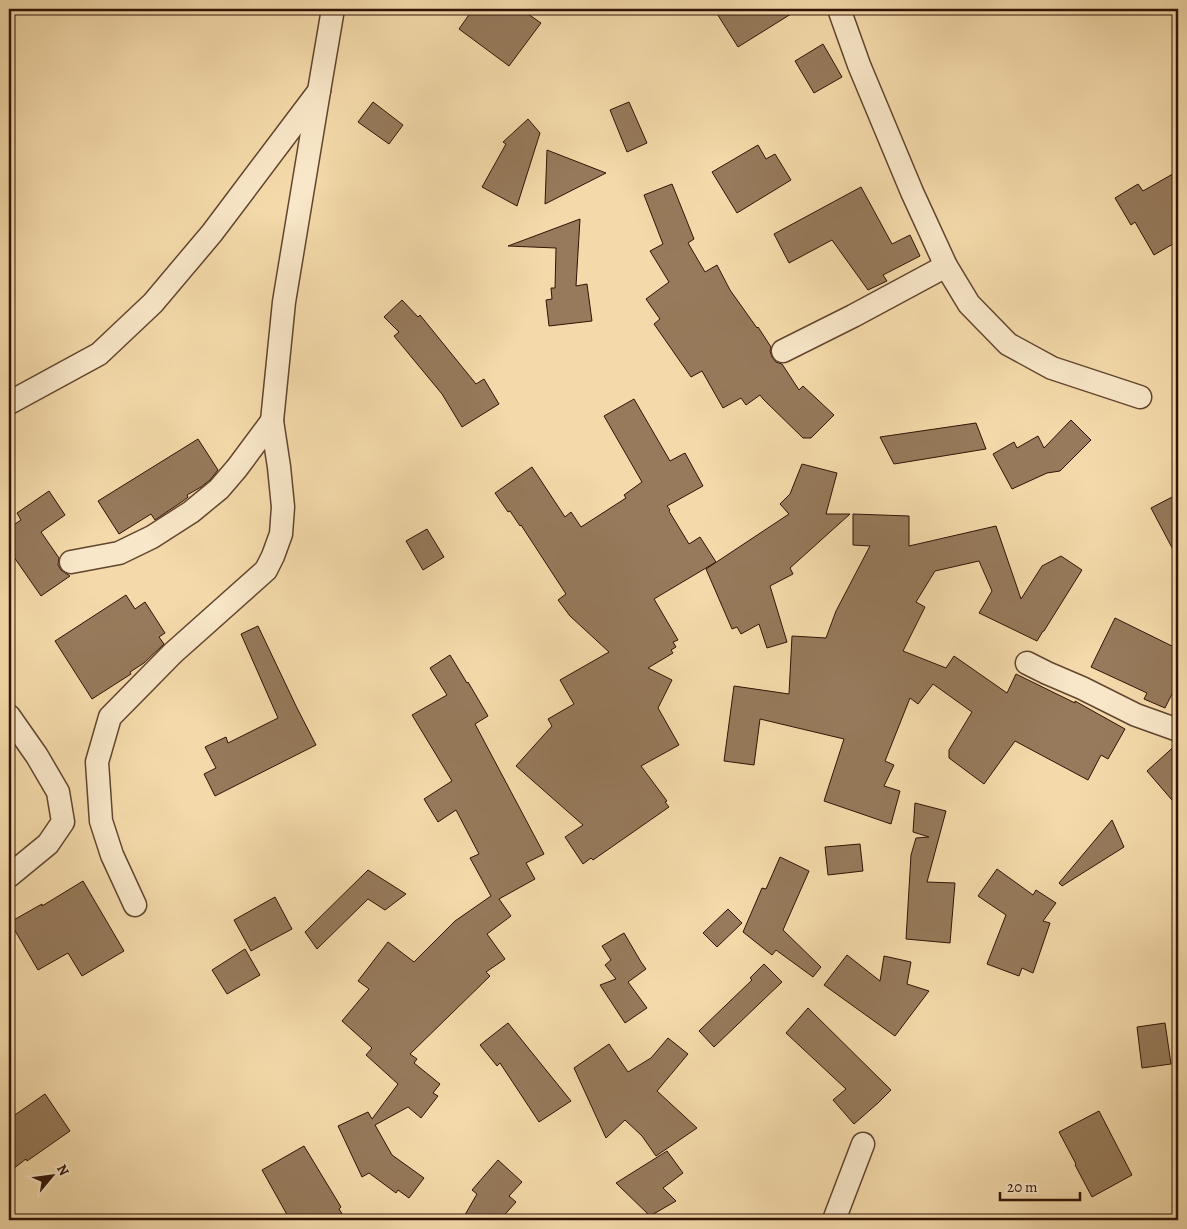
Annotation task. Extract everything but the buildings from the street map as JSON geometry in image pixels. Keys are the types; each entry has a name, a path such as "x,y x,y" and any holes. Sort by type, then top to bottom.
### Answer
{"street":[{"path":"135,905 112,855 101,821 97,762 110,717 173,653 266,570 281,534 283,507 272,421 284,302 333,9"},
{"path":"838,9 912,192 946,266 969,304 1008,344 1052,368 1140,397"},
{"path":"9,403 99,354 153,304 212,233 319,91"},
{"path":"783,351 946,266"},
{"path":"71,562 119,553 152,537 191,512 219,489 232,475 272,421"},
{"path":"1027,663 1136,715 1178,730"},
{"path":"9,716 37,756 58,792 63,822 48,844 9,876"},
{"path":"834,1220 863,1144"}]}
